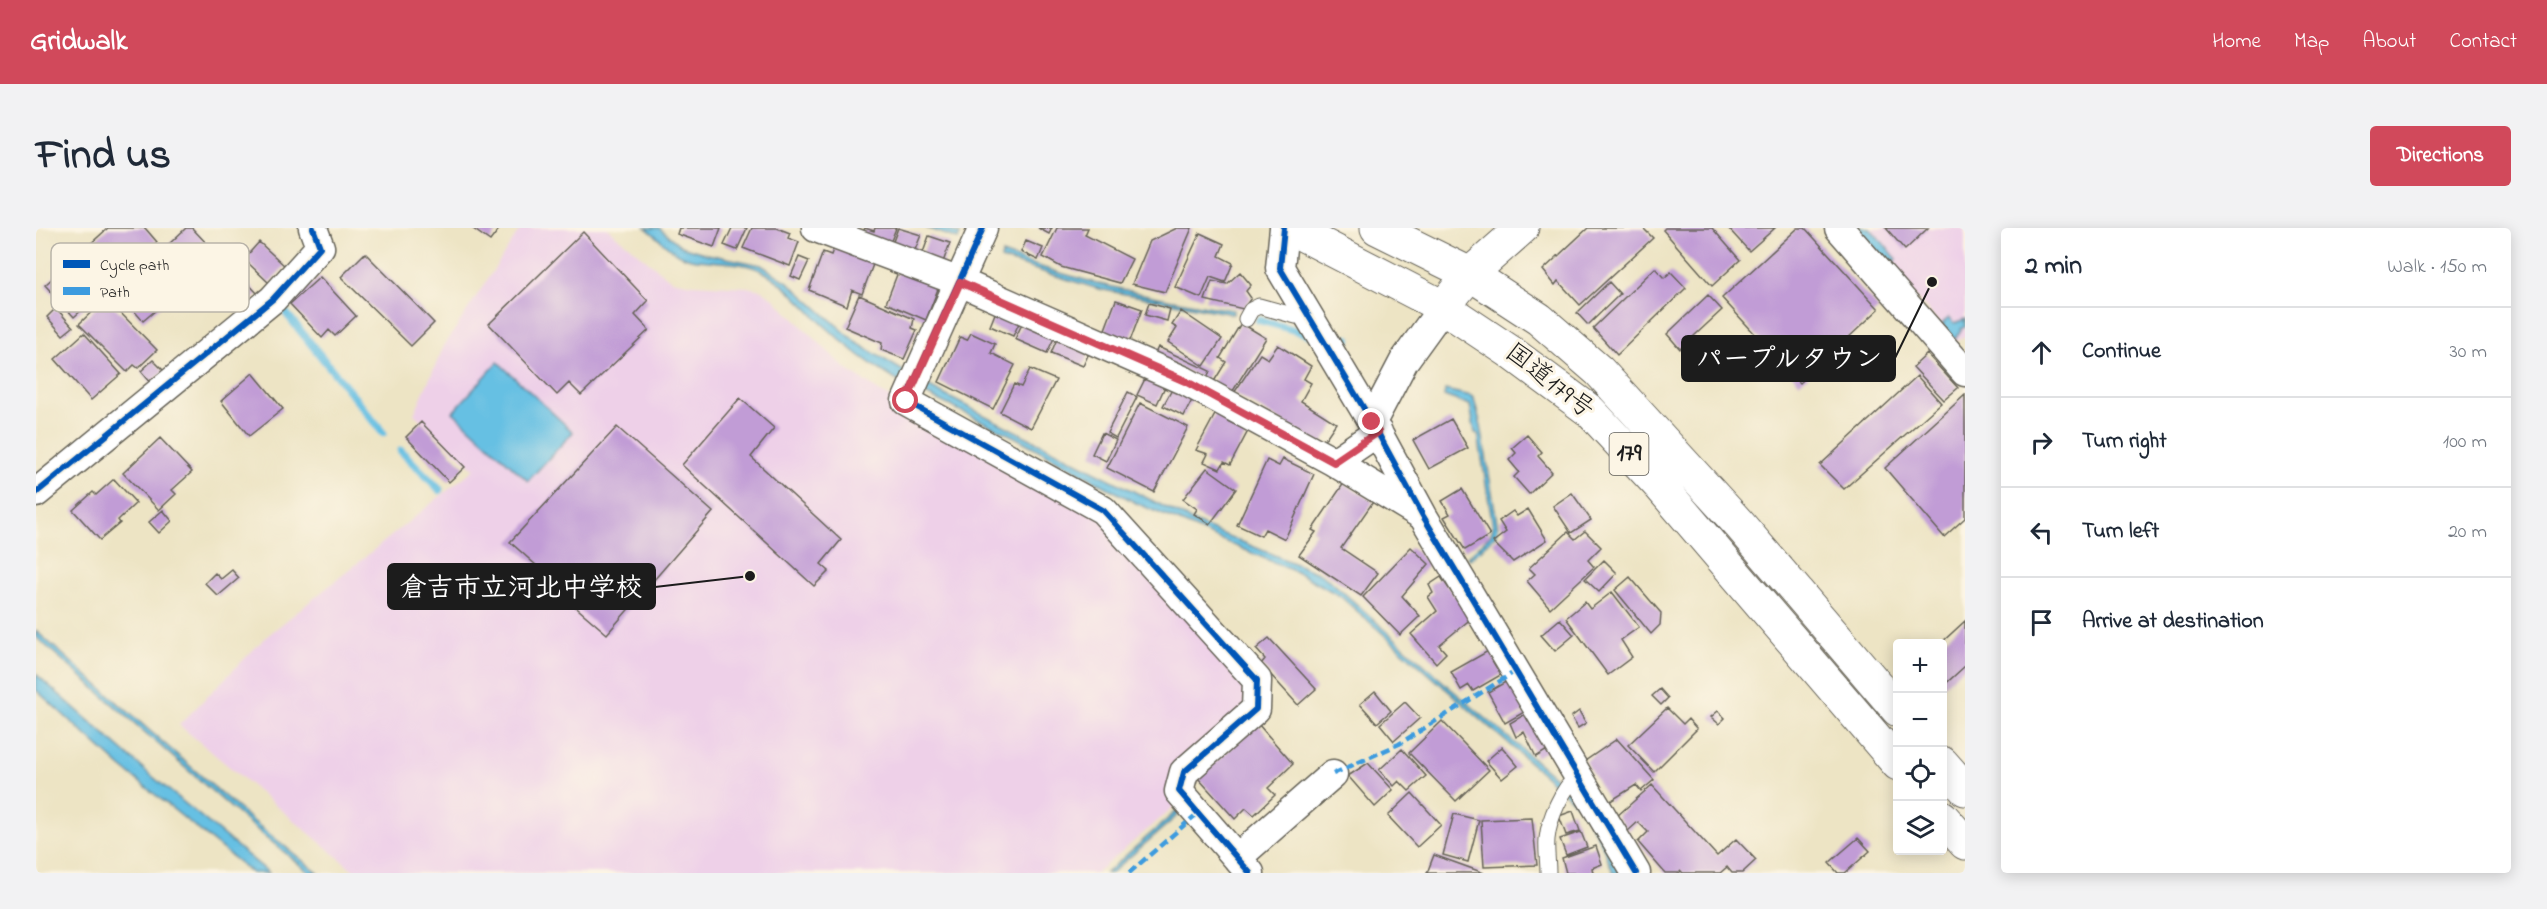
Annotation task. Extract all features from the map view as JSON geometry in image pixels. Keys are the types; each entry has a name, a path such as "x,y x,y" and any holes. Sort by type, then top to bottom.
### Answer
{"main road":[{"name":"国道179号","path":"1290,228 1443,307 1509,351 1590,411 1660,487 1893,758"},
{"name":"国道179号","path":"1377,228 1470,274 1539,319 1599,370 1739,524 1893,704"},
{"path":"1443,307 1470,274 1522,228"},
{"path":"1947,769 1965,789"},
{"path":"1947,823 1965,843"}],"street":[{"path":"36,493 273,299 320,247 313,228"},
{"path":"816,228 960,282 1185,381 1334,462 1423,516"},
{"path":"982,228 906,401 1103,510 1257,680 1256,709 1184,772 1179,791 1244,866 1333,774"},
{"path":"1284,228 1280,268 1375,427 1423,516 1636,873"},
{"path":"1839,228 1965,372"},
{"path":"1334,462 1375,427 1404,361 1443,307"}],"lane":[{"path":"1246,318 1251,310 1259,306 1296,316 1307,312"},
{"path":"1548,873 1547,839 1551,821 1571,781 1578,775"}],"shaded area":[{"path":"521,228 607,228 671,280 762,290 846,369 879,391 1103,515 1252,682 1250,707 1179,803 1096,873 357,873 179,725 266,637 474,469 414,414 444,346"},
{"path":"1852,228 1965,228 1965,336 1956,341"}],"water":[{"path":"646,228 659,228 681,246 761,265 788,282 857,343 933,389 1196,523 1320,574 1564,785 1574,790 1614,856 1619,873 1613,873 1595,832 1568,796 1340,596 1303,575 1136,503 1015,437 896,380 851,349 789,291 764,272 747,265 685,257"},
{"path":"926,228 942,228 960,234 958,239"},
{"path":"1857,228 1870,228 1897,259 1890,266"},
{"path":"1002,254 1087,281 1145,295 1233,310 1233,314 1099,289 1001,259"},
{"path":"1949,317 1955,323 1965,319 1965,327 1960,329 1961,331 1955,338 1942,324"},
{"path":"498,362 573,432 528,481 453,412"},
{"path":"1445,390 1471,396 1474,399 1481,426 1498,529 1495,536 1470,559 1468,557 1491,534 1493,527 1478,434 1475,433 1470,405 1444,396"},
{"path":"36,631 248,817 318,873 310,873 245,820 36,637"},
{"path":"36,674 147,772 269,873 252,873 121,767 36,690"},
{"path":"1177,811 1179,814 1111,873 1106,873"}],"building":[{"path":"108,228 145,228 157,242 156,243 91,243"},
{"path":"186,228 192,228 206,243 170,243"},
{"path":"472,228 500,228 490,241"},
{"path":"679,228 721,228 714,247 677,234"},
{"path":"732,228 747,228 737,250 724,245"},
{"path":"752,228 777,228 790,233 788,238 799,242 790,266 743,248"},
{"path":"865,228 874,231 875,228 896,228 889,246 862,235"},
{"path":"898,228 921,235 913,255 891,247"},
{"path":"1038,228 1052,228 1049,234"},
{"path":"1057,228 1088,228 1085,235 1132,259 1120,283 1061,267 1043,257"},
{"path":"1177,228 1192,228 1165,292 1132,284 1150,241"},
{"path":"1588,228 1643,228 1653,238 1580,305 1558,281 1555,285 1543,270"},
{"path":"1665,228 1712,228 1740,260 1712,286 1663,230"},
{"path":"1728,228 1775,228 1749,251"},
{"path":"1798,228 1805,228 1879,309 1800,383 1722,298"},
{"path":"1886,228 1928,228 1905,250"},
{"path":"583,232 648,301 635,315 649,330 581,395 569,383 557,395 489,324"},
{"path":"1200,233 1224,244 1219,256 1233,263 1225,282 1210,277 1201,298 1175,287"},
{"path":"929,236 950,243 942,265 921,258"},
{"path":"1026,241 1043,248 1038,260 1021,252"},
{"path":"259,242 285,266 269,283 249,264 249,253"},
{"path":"834,247 875,259 862,294 852,290 847,306 809,290 823,252 831,255"},
{"path":"365,253 434,323 411,346 341,277"},
{"path":"799,257 809,261 800,280 791,276"},
{"path":"1655,268 1664,278 1671,272 1686,288 1617,355 1593,328"},
{"path":"898,272 941,281 926,320 886,303"},
{"path":"1240,272 1251,285 1246,291 1251,298 1243,309 1205,300 1212,281 1227,284"},
{"path":"320,277 356,316 335,336 329,330 322,338 290,304"},
{"path":"51,280 51,292 45,285"},
{"path":"1609,282 1620,294 1588,325 1577,313"},
{"path":"249,284 258,294 249,302"},
{"path":"859,295 914,319 912,328 917,330 904,359 881,350 882,343 845,327"},
{"path":"1708,295 1722,310 1680,349 1667,334"},
{"path":"1116,300 1142,309 1130,341 1104,332"},
{"path":"1149,303 1170,309 1167,321 1145,315"},
{"path":"996,311 1020,321 1013,336 990,326"},
{"path":"1181,311 1222,339 1204,366 1168,342 1177,328 1172,325"},
{"path":"52,312 60,312 73,327 63,335 47,317"},
{"path":"69,312 80,312 74,317"},
{"path":"91,312 120,312 157,350 138,368 134,365 127,372 79,324"},
{"path":"135,312 154,312 143,321"},
{"path":"1023,322 1055,336 1047,353 1015,339"},
{"path":"1241,323 1266,338 1231,394 1213,383 1226,362 1220,358"},
{"path":"84,333 121,374 91,400 55,359"},
{"path":"971,333 995,344 991,353 1015,365 993,409 939,382 960,337 967,340"},
{"path":"1057,339 1089,353 1083,366 1051,353"},
{"path":"1278,345 1311,366 1304,379 1311,383 1301,401 1336,423 1321,445 1234,393 1260,354 1268,359"},
{"path":"1158,347 1210,371 1206,380 1154,356"},
{"path":"1927,354 1958,388 1944,400 1913,367"},
{"path":"153,360 164,371 151,383 141,371"},
{"path":"1030,369 1056,380 1031,428 1000,412 1014,384 1021,387"},
{"path":"253,373 283,409 249,436 221,401"},
{"path":"1148,373 1167,382 1157,404 1137,395"},
{"path":"1917,376 1941,403 1844,489 1820,465"},
{"path":"1174,386 1194,396 1184,416 1163,406"},
{"path":"1128,392 1137,397 1116,438 1107,433"},
{"path":"1965,395 1965,518 1944,537 1885,468"},
{"path":"740,398 774,428 751,457 841,540 821,564 829,571 814,586 682,465"},
{"path":"1140,403 1188,427 1154,492 1107,468"},
{"path":"1218,409 1230,415 1227,421 1248,431 1230,465 1224,462 1220,469 1204,462 1208,454 1196,450"},
{"path":"1451,419 1468,448 1429,469 1413,440"},
{"path":"421,422 465,467 449,482 406,437"},
{"path":"617,427 713,512 607,634 535,572 538,567 510,542"},
{"path":"1102,433 1116,440 1106,461 1092,454"},
{"path":"1527,435 1542,452 1538,456 1552,472 1529,494 1514,477 1519,472 1509,460 1516,453 1512,448"},
{"path":"160,438 192,472 172,490 176,494 159,510 123,473"},
{"path":"1283,459 1314,474 1285,539 1265,529 1261,536 1237,525 1267,460 1279,466"},
{"path":"1207,468 1236,489 1210,524 1194,514 1197,509 1183,499"},
{"path":"114,479 136,503 118,520 120,523 100,540 73,510 93,492 96,495"},
{"path":"1344,483 1373,502 1341,548 1378,573 1361,596 1299,555 1316,532 1312,530"},
{"path":"1462,489 1490,535 1465,550 1444,517 1450,514 1442,501"},
{"path":"1572,493 1591,520 1571,533 1553,506"},
{"path":"1528,509 1547,540 1513,562 1493,542 1506,532 1499,521 1513,511 1517,516"},
{"path":"163,510 172,521 159,533 149,522"},
{"path":"1585,531 1601,547 1588,560 1594,567 1550,608 1527,581 1535,574 1529,568 1568,532 1575,539"},
{"path":"1411,547 1429,564 1402,596 1420,616 1400,635 1363,597"},
{"path":"1604,560 1617,573 1599,592 1585,579"},
{"path":"232,570 239,578 218,596 205,583 215,573 221,579"},
{"path":"1441,577 1454,596 1459,594 1473,617 1439,645 1446,653 1436,663 1411,634 1437,611 1428,597 1433,593 1429,585"},
{"path":"1630,577 1661,613 1660,625 1651,634 1615,590"},
{"path":"1612,592 1639,627 1621,640 1632,657 1608,675 1566,618 1585,602 1590,609"},
{"path":"1560,619 1574,635 1555,651 1541,635"},
{"path":"1965,621 1965,666 1947,682 1947,639"},
{"path":"1269,638 1316,689 1298,705 1261,664 1265,659 1256,649"},
{"path":"1490,650 1504,673 1473,691 1469,685 1461,690 1451,672"},
{"path":"1509,680 1526,711 1505,723 1488,692"},
{"path":"1660,689 1668,698 1661,705 1652,696"},
{"path":"1375,691 1391,711 1377,723 1360,704"},
{"path":"1405,702 1420,718 1394,741 1380,724"},
{"path":"1667,708 1683,724 1688,719 1697,729 1654,772 1628,745"},
{"path":"1579,711 1586,723 1578,728 1571,717"},
{"path":"1718,711 1725,718 1719,724 1711,717"},
{"path":"1529,712 1549,749 1536,757 1524,732 1516,737 1510,723"},
{"path":"1442,721 1489,770 1456,801 1409,753"},
{"path":"1258,724 1293,764 1268,788 1275,795 1254,815 1246,808 1235,819 1198,778"},
{"path":"1617,739 1654,780 1641,791 1636,785 1609,802 1585,761"},
{"path":"1502,747 1518,766 1502,779 1486,761"},
{"path":"1402,749 1426,776 1409,791 1399,781 1394,786 1379,770"},
{"path":"1368,763 1393,790 1375,807 1348,776"},
{"path":"1652,785 1717,856 1736,839 1756,860 1742,873 1732,873 1727,867 1720,873 1683,873 1681,871 1665,873 1638,842 1648,832 1638,822 1628,831 1617,816"},
{"path":"1412,793 1441,825 1417,847 1388,816"},
{"path":"1573,811 1580,831 1566,835 1559,816"},
{"path":"1454,814 1479,820 1468,862 1443,855"},
{"path":"1532,818 1537,865 1484,867 1481,820"},
{"path":"1581,832 1587,847 1566,855 1560,839"},
{"path":"1858,838 1870,851 1845,873 1838,873 1829,863"},
{"path":"1596,846 1602,864 1592,868 1593,873 1566,873 1562,858"},
{"path":"1434,855 1484,873 1427,873"}],"waterway":[{"path":"286,313 383,433"},
{"path":"1259,320 1312,335"},
{"path":"1335,338 1348,339"},
{"path":"401,451 440,490"}],"marked path":[{"path":"1333,774 1399,744 1516,671"},
{"path":"1129,873 1198,813"}],"cycle path":[{"path":"36,493 273,299 320,247 313,228"},
{"path":"983,228 906,401 1103,510 1257,680 1256,709 1184,772 1179,791 1250,873"},
{"path":"1284,228 1280,268 1372,422 1423,516 1636,873"}],"place":[{"name":"パープルタウン","path":"1932,282"},
{"name":"倉吉市立河北中学校","path":"750,576"}],"route":[{"path":"906,401 960,282 1185,381 1334,462 1378,432 1372,422"}]}
